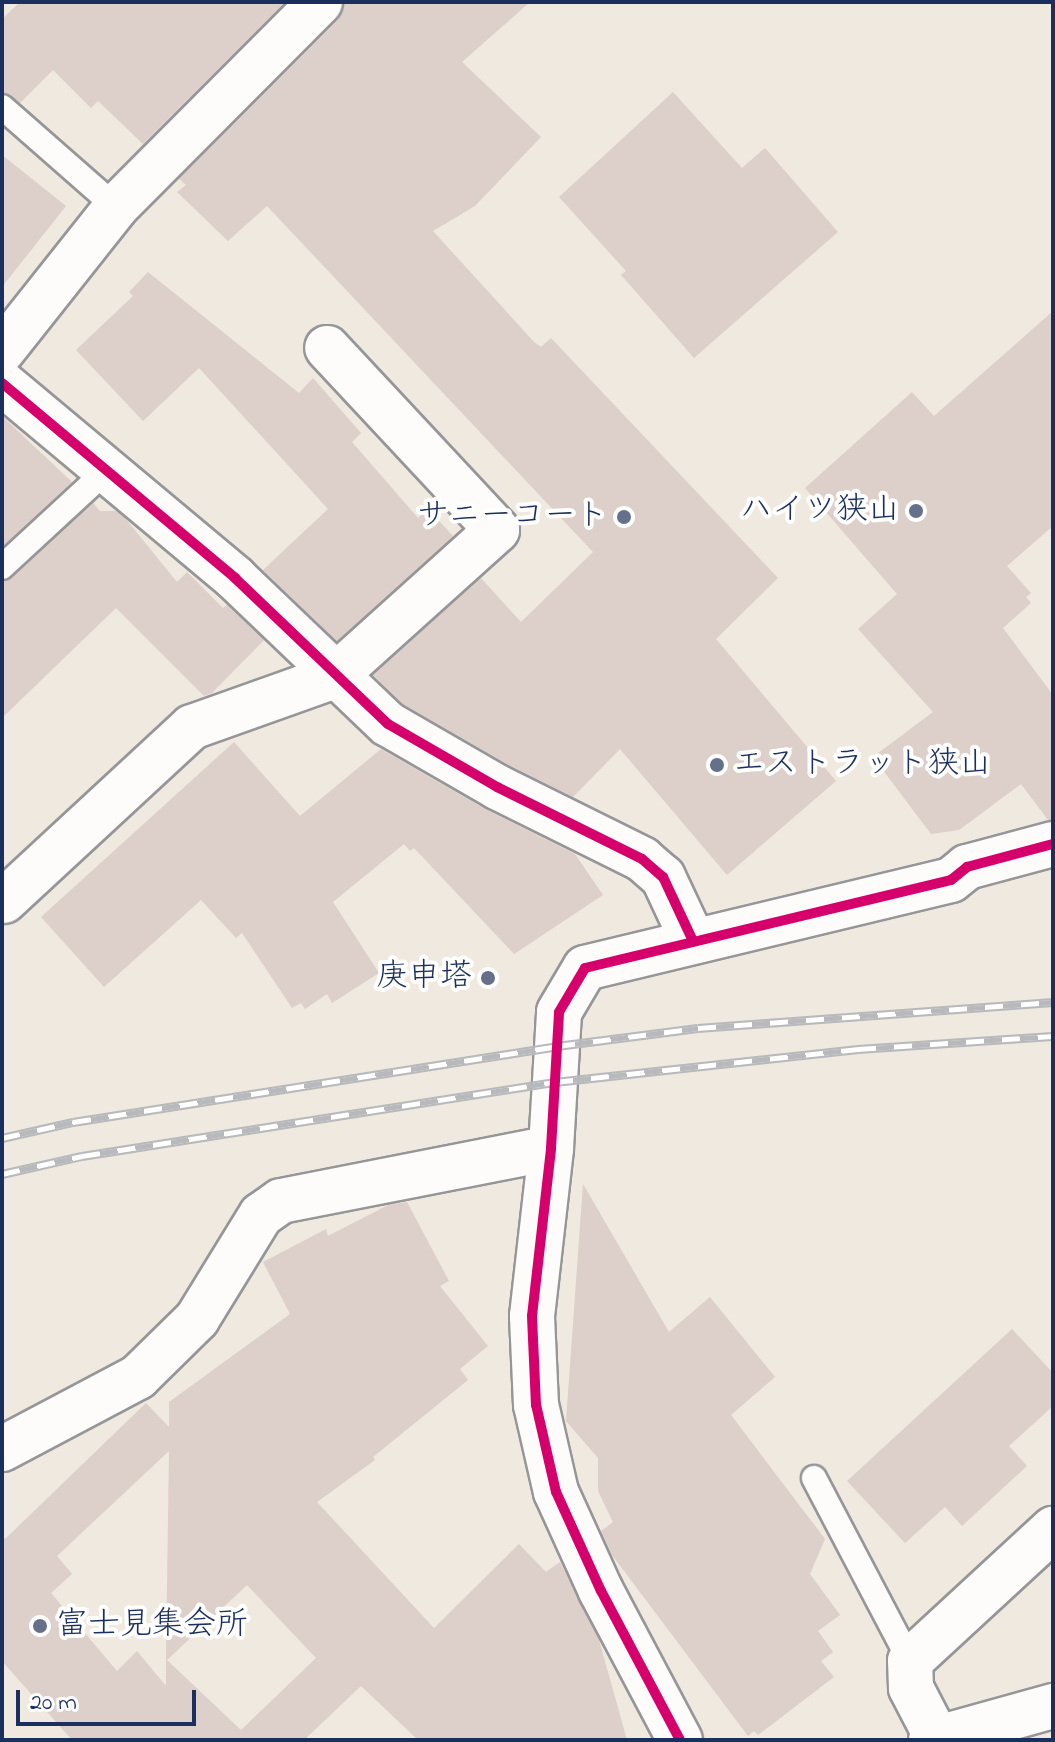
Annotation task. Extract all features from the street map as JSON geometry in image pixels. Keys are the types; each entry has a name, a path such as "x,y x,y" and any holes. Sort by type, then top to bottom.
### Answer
{"street":[{"path":"2,351 116,207 320,2"},
{"path":"4,901 192,727 335,676 497,530 327,348"},
{"path":"2,383 235,578 388,724 497,787 642,859 663,877 693,941"},
{"path":"680,1740 601,1591 556,1492 536,1405 532,1316 551,1148 559,1012 585,968 951,880 967,867 1053,844"},
{"path":"2,1449 138,1377 197,1319 261,1215 281,1201 551,1148"},
{"path":"1053,1529 910,1661 911,1688 935,1739 1053,1706"}],"lane":[{"path":"2,107 116,207"},
{"path":"2,567 107,470"},
{"path":"814,1478 910,1661"}],"building":[{"path":"20,2 285,2 143,144 98,101 91,108 53,70 20,103 2,92 2,19"},
{"path":"344,2 530,2 462,62 541,137 475,206 433,231 534,342 541,347 551,338 778,578 716,639 836,781 727,875 620,749 573,797 509,765 403,704 373,675 481,578 521,622 593,552 267,206 228,241 177,192 186,185 179,179 338,20"},
{"path":"673,92 742,168 765,148 838,232 694,358 621,275 626,271 559,197"},
{"path":"2,155 66,206 2,287"},
{"path":"148,272 299,393 313,378 361,433 352,442 418,518 428,509 453,536 337,641 263,570 328,509 199,368 143,421 76,350 133,296 129,292"},
{"name":"ハイツ狭山","path":"1053,311 1053,526 1007,566 1031,593 1026,597 1031,603 1003,628 1053,695 1053,820 1048,820 1021,784 959,830 931,834 873,757 933,712 858,629 897,594 805,488 912,392 934,416"},
{"path":"2,416 72,482 2,547"},
{"path":"93,503 100,511 116,511 125,518 177,582 187,572 223,608 227,605 264,640 212,693 204,696 116,608 2,718 2,582 12,578"},
{"path":"234,742 300,816 381,749 485,809 575,854 603,895 514,954 414,848 410,851 404,844 333,902 379,973 332,1003 327,994 305,1009 301,1003 292,1008 242,933 236,938 201,900 104,987 41,917"},
{"path":"583,1184 669,1332 710,1297 775,1377 731,1415 825,1539 810,1574 840,1615 818,1631 833,1652 821,1661 834,1677 758,1735 754,1731 748,1736 612,1555 601,1531 613,1522 598,1491 598,1458 566,1421"},
{"path":"407,1202 449,1281 440,1286 488,1346 460,1369 468,1380 373,1457 375,1460 317,1502 434,1628 519,1544 546,1572 560,1562 599,1640 627,1740 418,1740 361,1686 304,1740 72,1740 2,1661 2,1536 5,1539 146,1403 169,1427 169,1402 290,1314 263,1262 326,1229 328,1236 388,1205","holes":["169,1451 166,1659 166,1686 137,1651 117,1671 51,1593 72,1574 57,1556","247,1585 316,1658 241,1730 167,1660"]},
{"path":"1012,1329 1053,1373 1053,1406 1009,1446 1027,1466 962,1526 945,1507 905,1543 847,1481"}],"railway":[{"path":"2,1138 73,1122 557,1046 698,1028 1053,1002"},
{"path":"2,1174 82,1156 555,1082 858,1049 1053,1036"}],"cycle path":[{"path":"2,383 235,578 388,724 497,787 642,859 663,877 693,941"},
{"path":"680,1740 601,1591 556,1492 536,1405 532,1316 551,1148 559,1012 585,968 951,880 967,867 1053,844"}],"place":[{"name":"ハイツ狭山","path":"916,511"},
{"name":"サニーコート","path":"624,517"},
{"name":"エストラット狭山","path":"717,765"},
{"name":"庚申塔","path":"488,978"},
{"name":"富士見集会所","path":"40,1626"}]}
